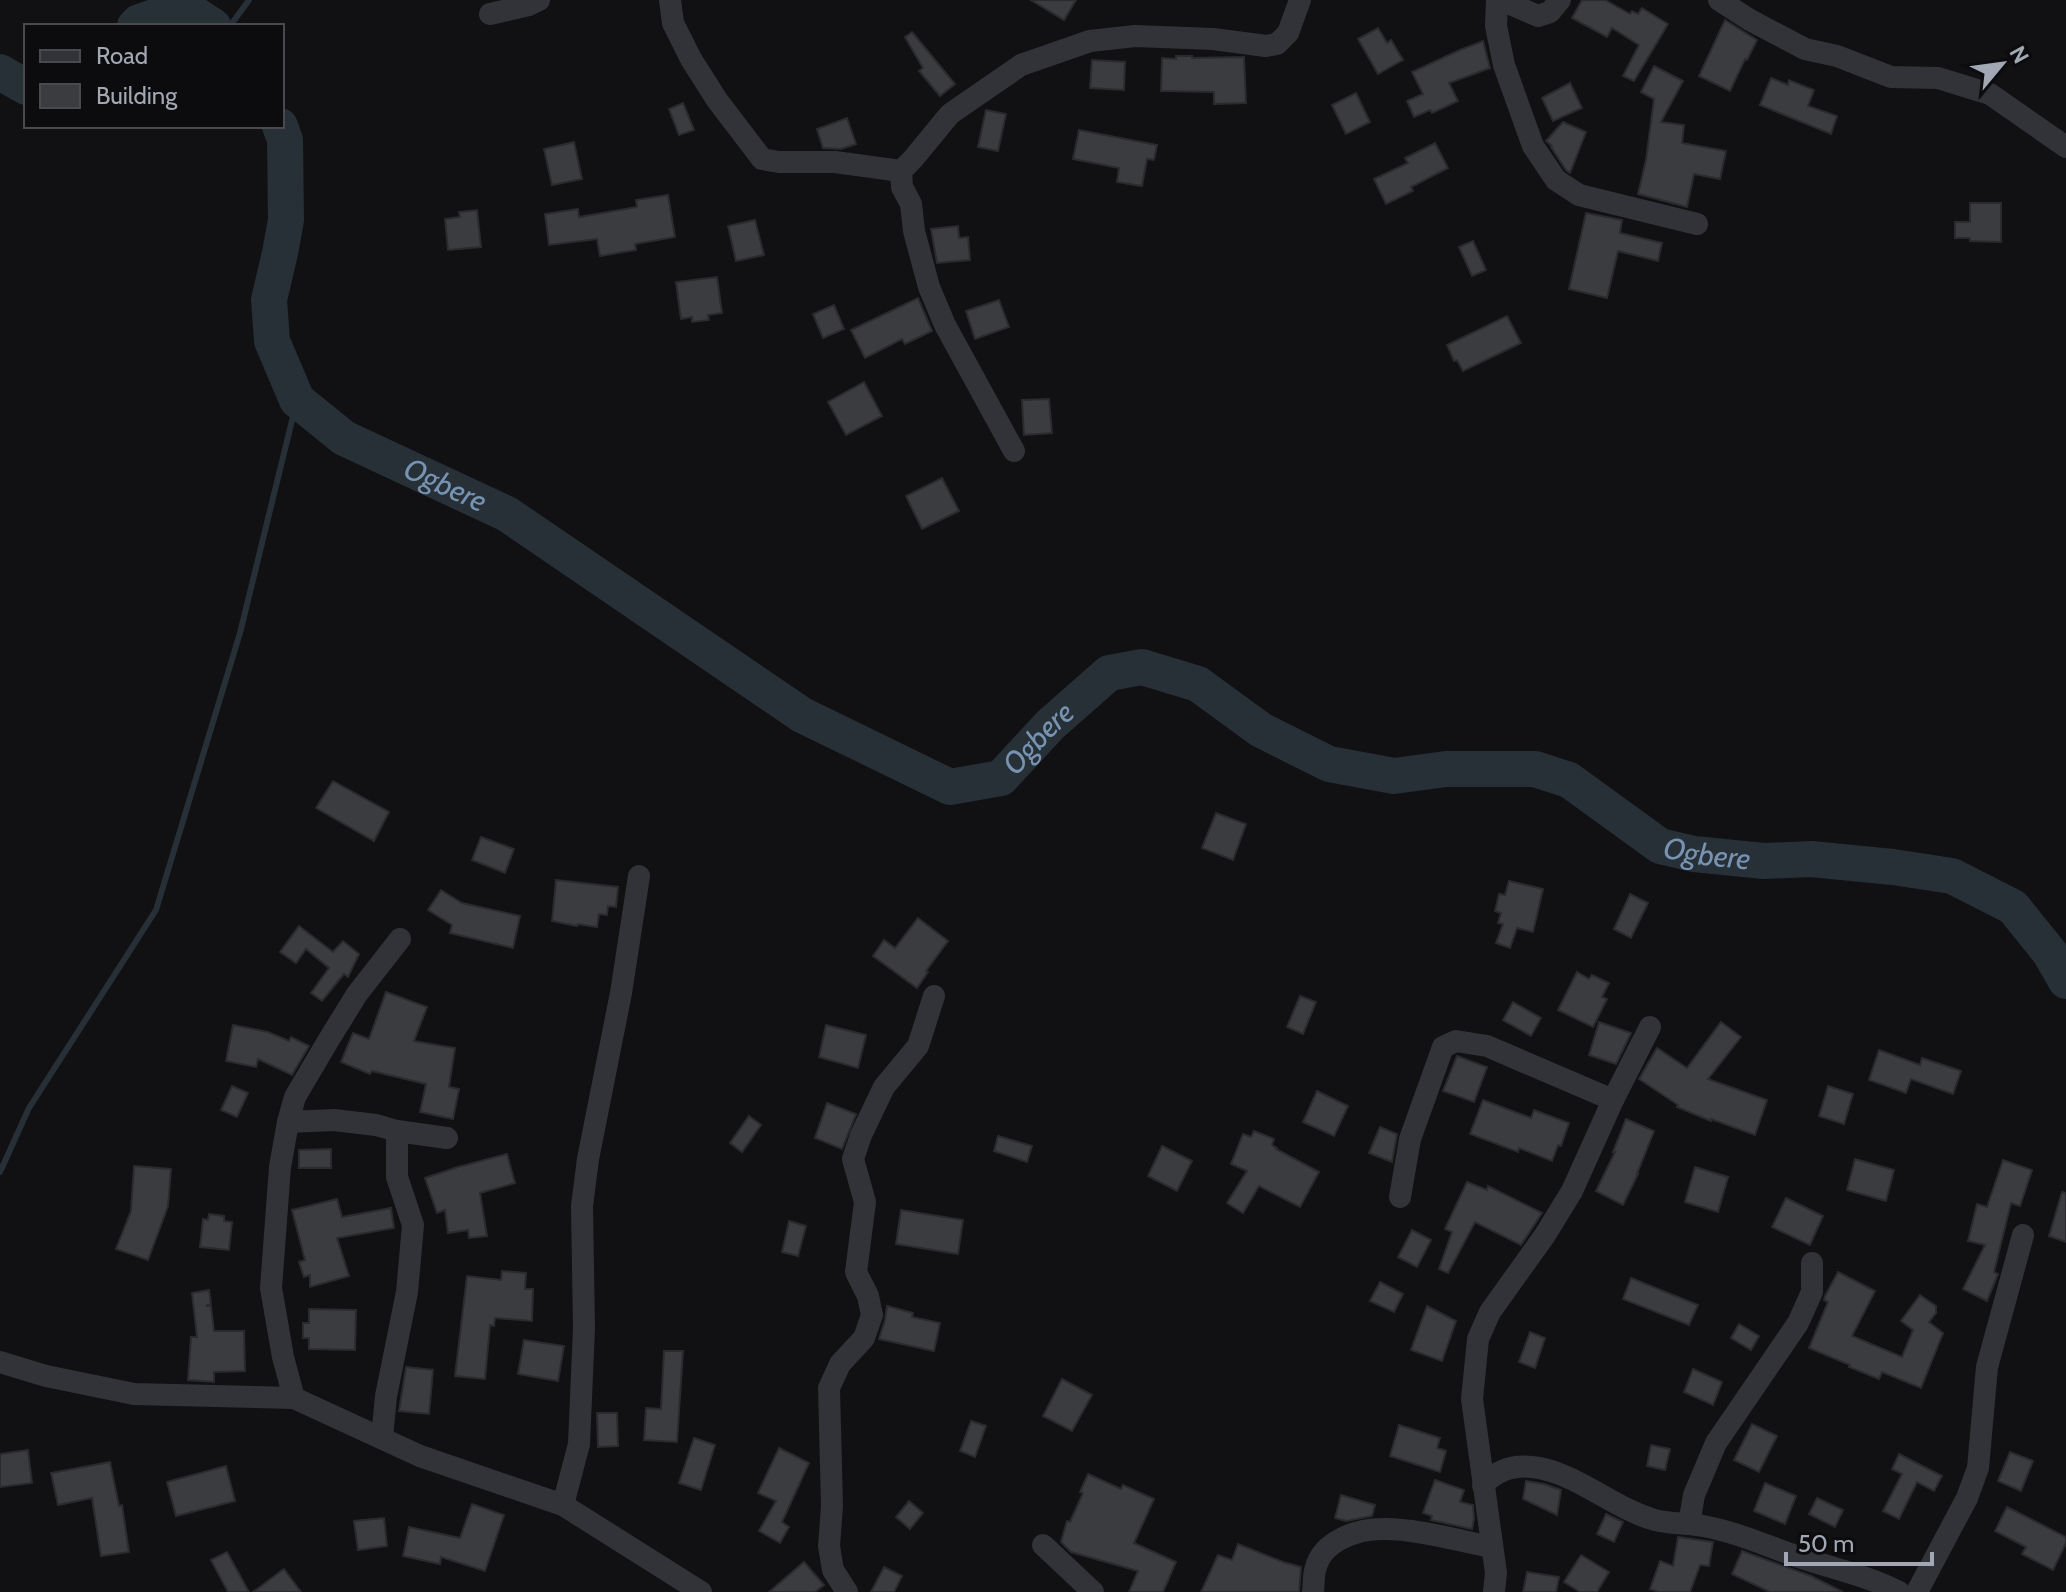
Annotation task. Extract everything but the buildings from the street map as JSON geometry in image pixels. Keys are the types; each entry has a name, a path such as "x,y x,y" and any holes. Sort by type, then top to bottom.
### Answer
{"street":[{"path":"490,14 539,0"},
{"path":"670,0 673,23 691,59 717,100 762,159 835,162 901,171"},
{"path":"1014,451 952,337 929,287 914,231 911,204 902,187 901,171 950,114 1021,65 1090,41 1135,36 1213,39 1266,46 1277,44 1288,33 1300,0"},
{"path":"1560,0 1550,12 1538,16 1499,0 1496,26 1504,65 1533,146 1556,180 1579,195 1697,224"},
{"path":"1719,0 1805,49 1837,56 1891,77 1938,78 1990,94 2066,147"},
{"path":"563,1505 579,1444 584,1328 582,1206 639,876"},
{"path":"294,1398 271,1288 280,1167 288,1122 295,1097 328,1041 357,994 400,939"},
{"path":"847,1592 833,1570 829,1546 832,1506 829,1388 840,1364 864,1338 872,1315 868,1296 856,1272 865,1202 853,1159 884,1087 918,1046 934,996"},
{"path":"1494,1592 1496,1573 1472,1399 1478,1339 1490,1312 1572,1191 1650,1027"},
{"path":"1400,1197 1410,1139 1430,1082 1443,1047 1456,1041 1487,1046 1613,1100"},
{"path":"288,1122 334,1120 447,1138"},
{"path":"382,1438 386,1396 407,1292 413,1225 397,1177 397,1131"},
{"path":"1917,1592 1967,1498 1978,1468 1987,1367 2023,1235"},
{"path":"1689,1524 1694,1495 1716,1443 1798,1323 1812,1292 1812,1263"},
{"path":"0,1362 46,1376 134,1394 294,1398 420,1456 563,1505 701,1592"},
{"path":"1483,1485 1493,1474 1532,1467 1563,1476 1654,1520 1704,1526 1744,1537 1859,1575 1899,1592"},
{"path":"1313,1592 1316,1567 1325,1551 1346,1535 1381,1529 1422,1533 1492,1547"},
{"path":"1043,1545 1093,1592"}],"waterway":[{"path":"231,24 249,0"},
{"name":"Ogbere","path":"137,24 184,7 210,24"},
{"name":"Ogbere","path":"0,72 24,86"},
{"name":"Ogbere","path":"281,128 285,140 286,220 269,300 272,341 297,400 344,438 507,514 802,715 950,787 1001,778 1050,725 1109,673 1142,667 1198,684 1261,730 1329,764 1394,776 1446,769 1535,769 1569,780 1660,846 1694,854 1764,861 1811,859 1952,876 2013,907 2050,953 2066,981"},
{"path":"0,1172 29,1108 156,910 240,633 297,400"}]}
